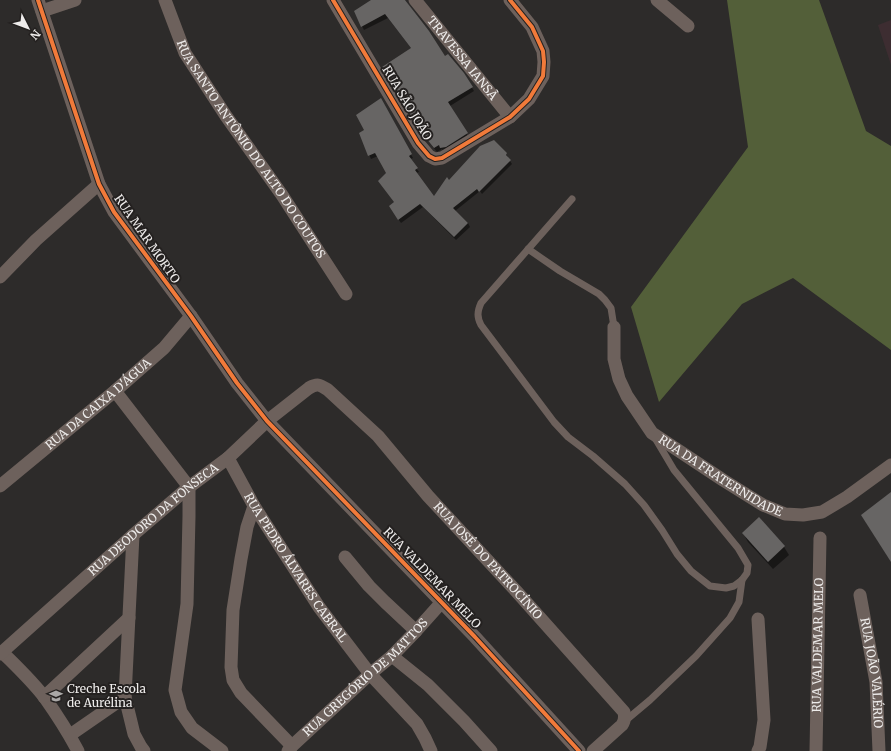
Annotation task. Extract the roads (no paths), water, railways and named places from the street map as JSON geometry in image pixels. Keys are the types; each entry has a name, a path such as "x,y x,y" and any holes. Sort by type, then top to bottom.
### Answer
{"street":[{"path":"40,5 74,0"},
{"name":"RUA SANTO ANTÔNIO DO ALTO DO COUTOS","path":"165,0 185,53 226,116 282,195 346,294"},
{"name":"RUA SÃO JOÃO","path":"334,0 418,143 429,156 435,159 442,158 510,117 529,99 543,76 543,51 532,27 510,0"},
{"name":"TRAVESSA IANSÃ","path":"415,0 510,117"},
{"path":"658,0 688,26"},
{"name":"RUA MAR MORTO","path":"40,5 99,184 114,212 267,421"},
{"path":"0,277 36,240 99,184"},
{"name":"RUA DA CAIXA D'ÁGUA","path":"0,486 115,391 164,348 191,316"},
{"name":"RUA DA FRATERNIDADE","path":"614,327 614,359 619,379 652,433 722,480 763,505 785,514 803,516 822,512 847,498 891,465"},
{"name":"RUA JOSÉ DO PATROCÍNIO","path":"309,388 317,384 321,385 378,436 428,496 517,592 619,706 624,712 624,721"},
{"name":"RUA DEODORO DA FONSECA","path":"1,653 133,535 189,487 228,458 267,421 309,388"},
{"path":"115,391 189,487 187,604 175,690 181,712 192,728 222,751"},
{"name":"RUA VALDEMAR MELO","path":"267,421 475,637 579,751"},
{"name":"RUA PEDRO ÁLVARES CABRAL","path":"228,458 254,506 319,607 370,674 417,724 431,751"},
{"path":"254,506 247,528 233,610 231,667 233,680 241,693 290,748"},
{"path":"133,535 125,697 134,734 144,751"},
{"name":"RUA VALDEMAR MELO","path":"816,751 820,538"},
{"path":"345,557 384,602 416,631"},
{"name":"RUA JOÃO VALÉRIO","path":"860,595 876,682 879,751"},
{"name":"RUA GREGÓRIO DE MATTOS","path":"290,748 370,674 392,656 441,603"},
{"path":"44,697 129,618"},
{"path":"758,619 764,720 763,734 758,751"},
{"path":"1,653 27,677 44,697 70,735 78,751"},
{"path":"392,656 428,685 491,751"},
{"path":"70,735 125,697"},
{"path":"593,751 622,725 624,721"}],"lane":[{"path":"572,199 481,303 478,309 477,317 481,325 554,422 568,437 593,456 625,484 644,505 677,554 691,571 710,586 726,588 734,586 742,580 747,573 748,565 738,548 674,470 652,433"},
{"path":"528,249 560,271 599,294 610,308 614,327"},
{"path":"624,721 650,700 696,656 730,618 739,602 742,580"}],"place":[{"name":"Creche Escola de Aurélina","path":"56,696"}]}
